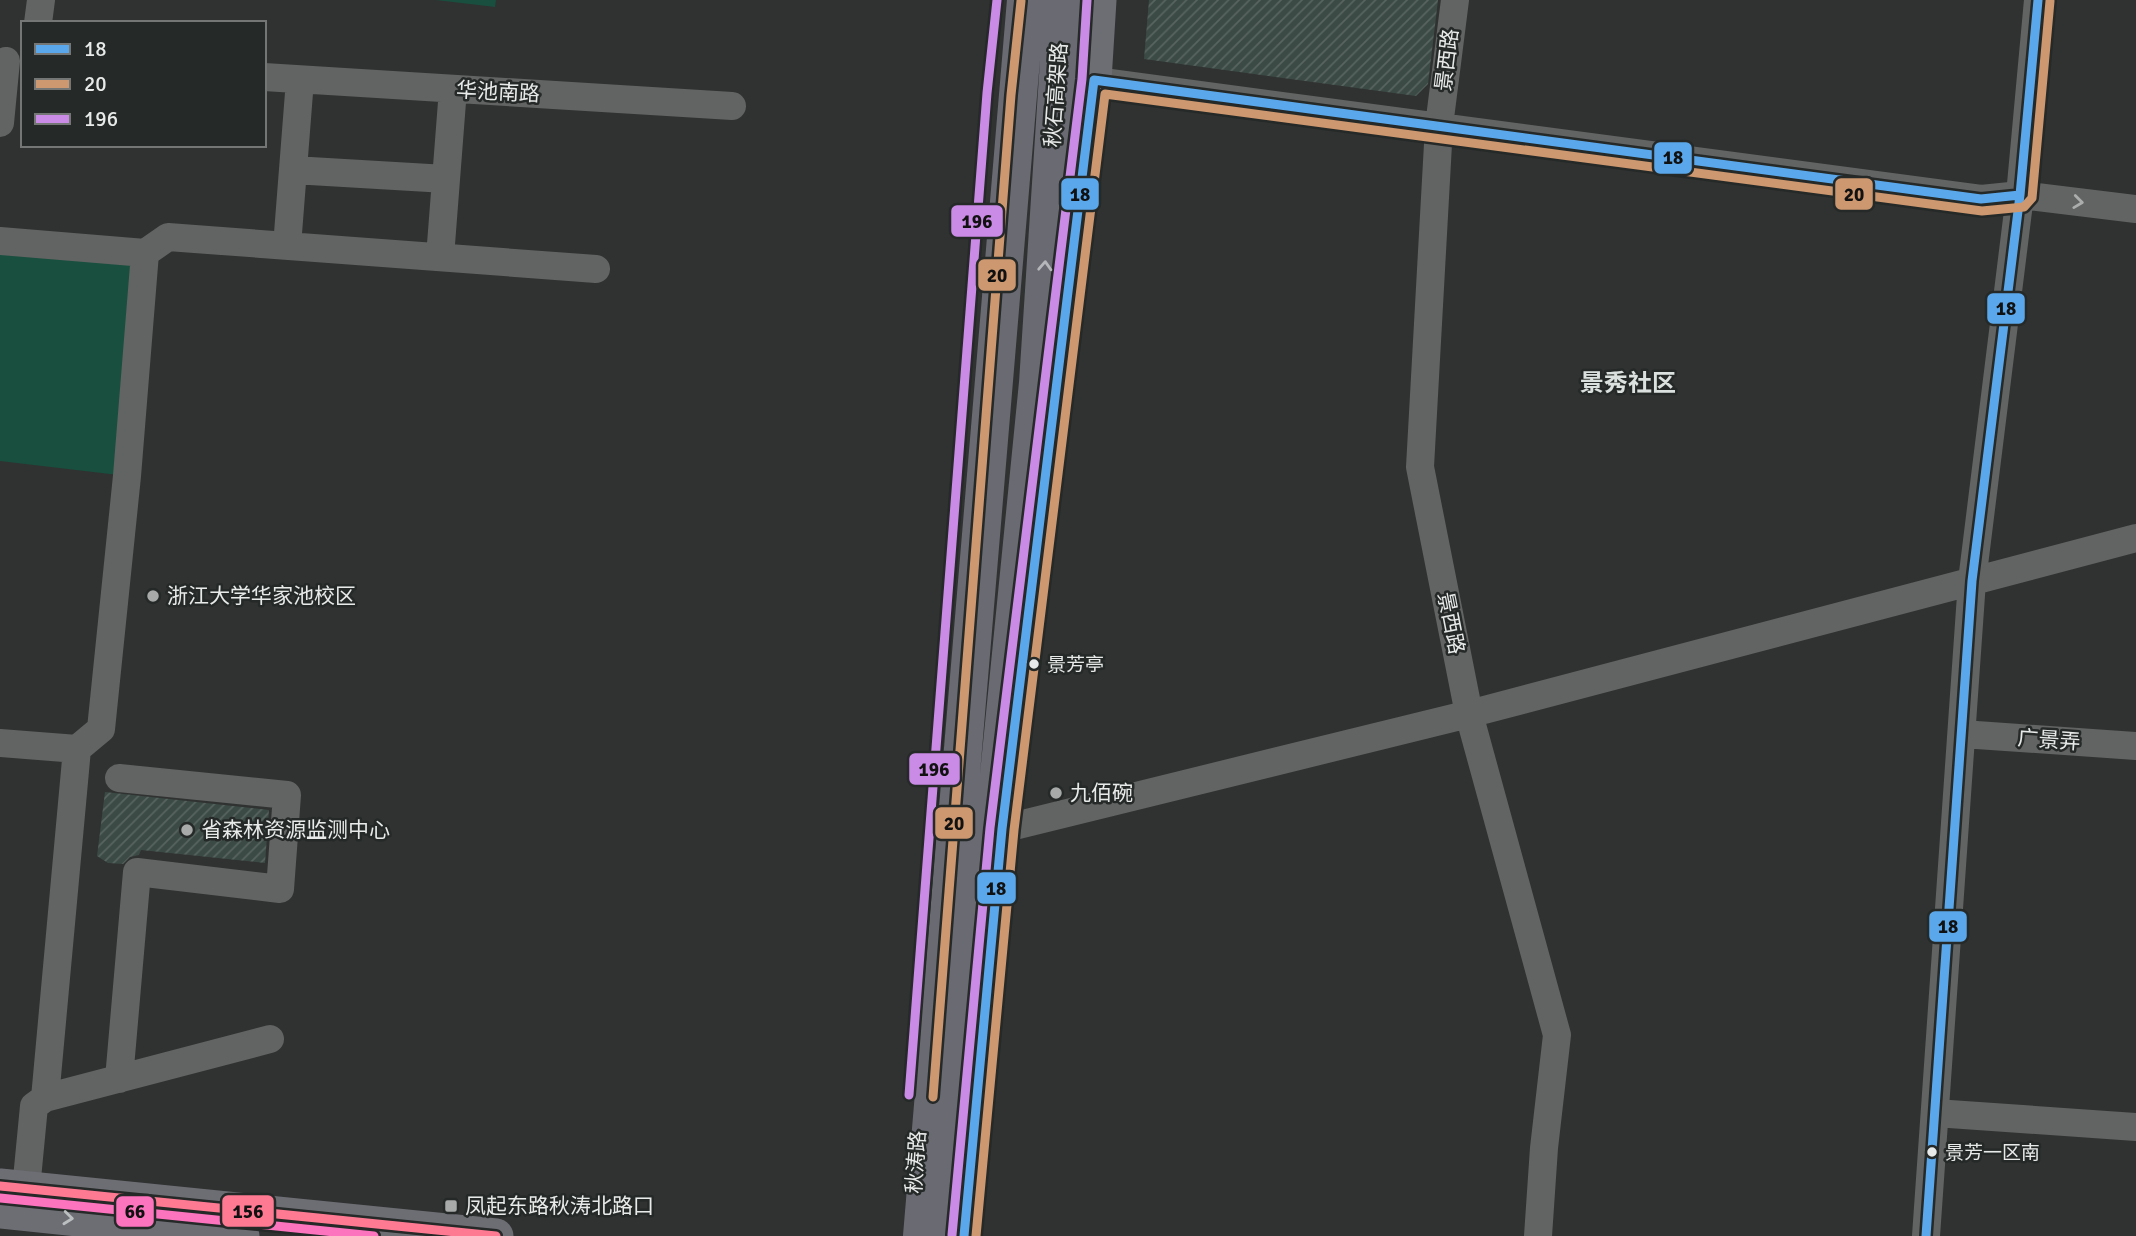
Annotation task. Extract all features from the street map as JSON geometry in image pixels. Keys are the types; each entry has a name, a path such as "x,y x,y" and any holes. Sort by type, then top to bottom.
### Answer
{"highway":[{"name":"秋石高架路","path":"922,1236 1026,0"},
{"name":"秋石高架路","path":"953,1236 1038,383 1063,0"},
{"path":"900,1236 945,961"}],"main road":[{"name":"秋涛路","path":"911,1236 1009,0"},
{"path":"964,1236 1002,829 1094,80 1099,0"},
{"path":"13,1188 496,1236"},
{"path":"0,1211 242,1236"}],"street":[{"path":"38,21 41,0"},
{"name":"景西路","path":"1455,0 1439,126 1420,467 1469,714 1558,1035 1544,1148 1538,1236"},
{"path":"1926,1236 1972,581 2020,195 2038,0"},
{"path":"0,123 10,61"},
{"path":"1002,69 1981,199 2020,195 2136,209"},
{"name":"华池南路","path":"266,77 732,106"},
{"path":"287,246 300,80"},
{"path":"440,257 453,89"},
{"path":"293,170 446,179"},
{"path":"0,241 145,253 168,237 596,269"},
{"path":"0,743 77,749 102,729 127,476 145,253"},
{"path":"1002,829 1469,714 2136,538"},
{"name":"广景弄","path":"1962,734 2136,746"},
{"path":"45,1098 77,749"},
{"path":"119,778 287,795 280,889 137,872 119,1079"},
{"path":"13,1188 34,1106 45,1098 270,1039"},
{"path":"1935,1113 2136,1127"}],"green space":[{"path":"436,0 496,0 495,7"},
{"path":"0,241 145,253 127,476 0,461"}],"building":[{"path":"1149,0 1438,0 1428,84 1416,96 1144,59"},
{"name":"省森林资源监测中心","path":"105,792 269,810 265,863 141,850 139,855 130,857 123,864 108,863 97,856"}],"transit line":[{"name":"196","path":"909,1095 987,93 997,0"},
{"name":"196","path":"952,1235 990,828 1082,79 1087,0"},
{"name":"18","path":"1926,1236 1972,581 2020,195 2038,0"},
{"name":"20","path":"933,1097 1011,95 1021,1"},
{"name":"20","path":"976,1236 1014,830 1105,94 1982,211 2024,207 2032,198 2050,1"},
{"name":"18","path":"964,1236 1002,829 1094,80 1981,199 2020,195"},
{"name":"156","path":"0,1186 496,1236"},
{"name":"66","path":"0,1198 374,1236"}],"place":[{"name":"浙江大学华家池校区","path":"153,596"},
{"name":"景芳亭","path":"1034,664"},
{"name":"九佰碗","path":"1056,793"},
{"name":"省森林资源监测中心","path":"187,830"},
{"name":"景芳一区南","path":"1932,1152"},
{"name":"凤起东路秋涛北路口","path":"451,1206"}],"district":[{"name":"景秀社区","path":"1628,383"}]}
